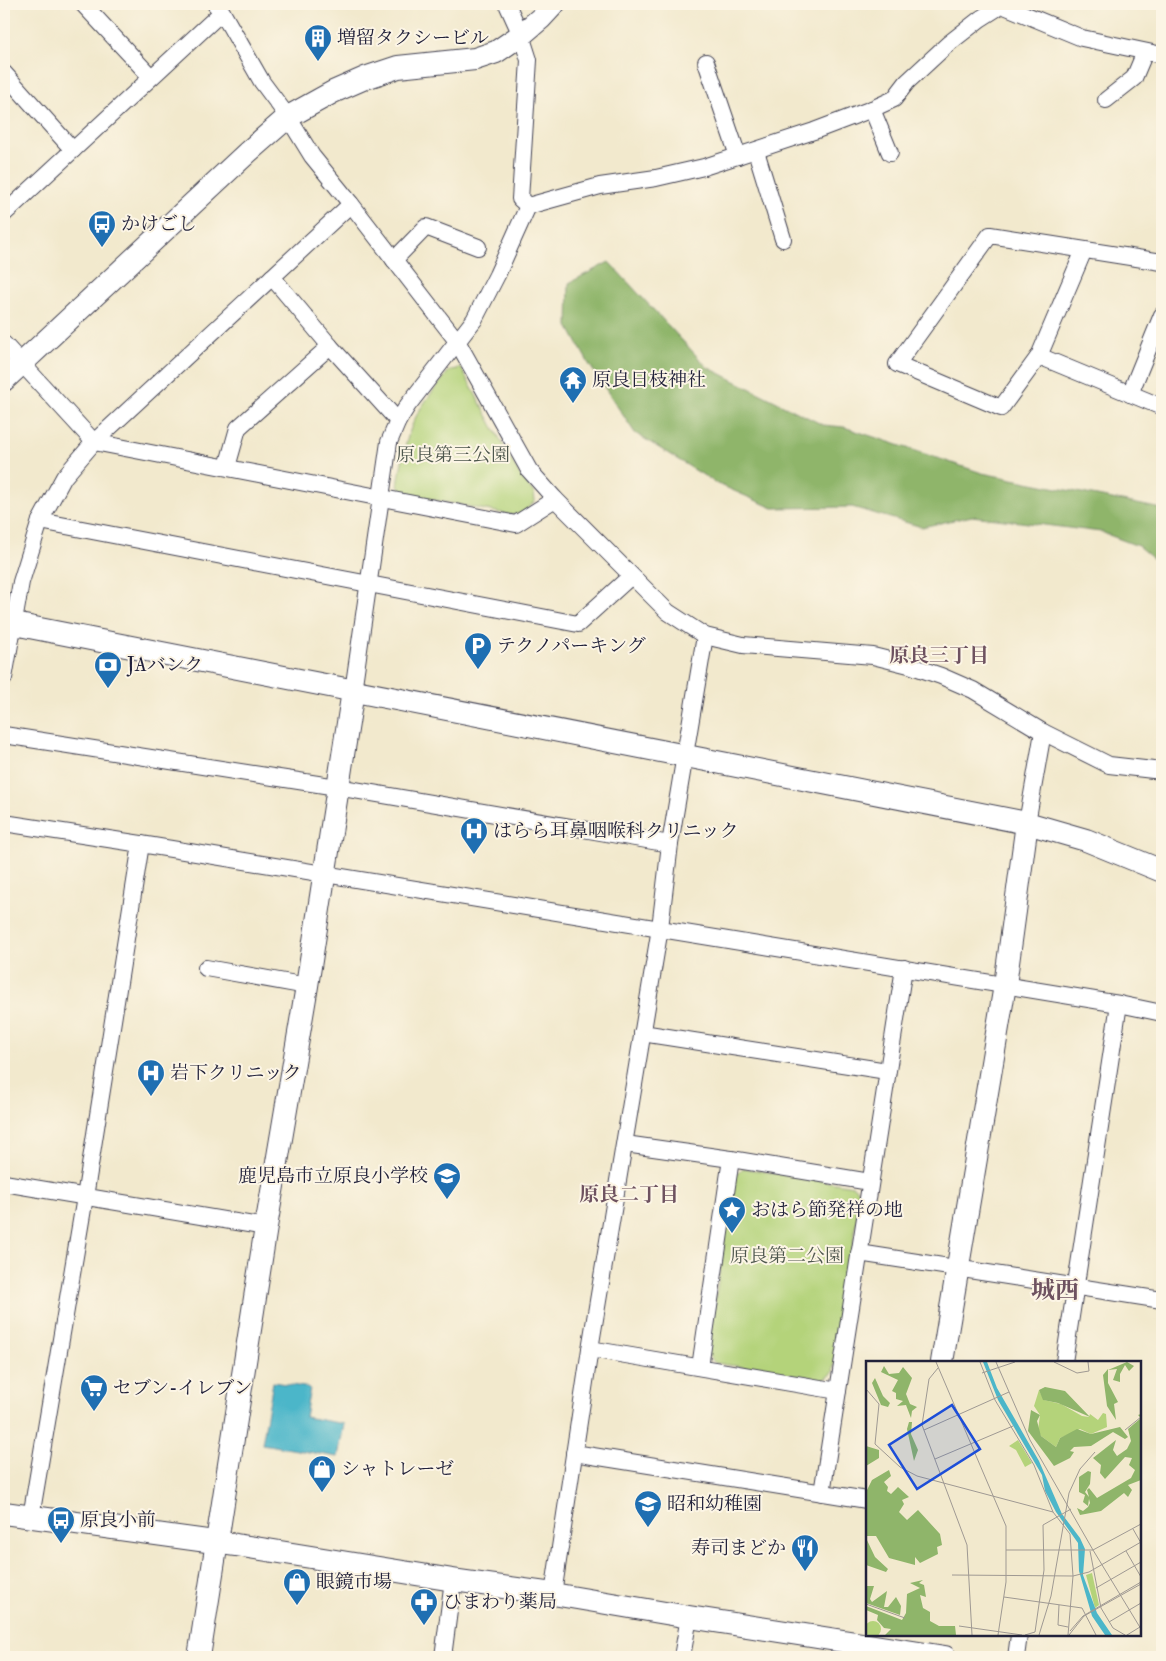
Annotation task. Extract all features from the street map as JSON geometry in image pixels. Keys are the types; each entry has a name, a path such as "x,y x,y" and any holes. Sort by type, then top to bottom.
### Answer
{"street":[{"path":"84,4 151,78"},
{"path":"508,4 529,60 520,199 528,206"},
{"path":"4,380 288,117 333,92 365,78 398,67 475,59 496,52 521,35 554,4"},
{"path":"528,206 600,186 656,178 704,167 814,131 872,109 894,98 907,82 948,44 1002,4 1082,38 1162,55"},
{"path":"4,212 151,78 218,8 262,82 288,117 312,156 352,204 457,341 529,470 555,499 668,612 705,636 742,645 873,656 909,665 973,690 1043,732 1109,765 1162,771"},
{"path":"1106,100 1134,78 1145,52"},
{"path":"706,62 738,156"},
{"path":"4,73 73,150"},
{"path":"872,109 890,154"},
{"path":"756,151 783,239"},
{"path":"4,678 9,623 21,582 40,521 64,477 94,442 352,204"},
{"path":"199,1657 266,1227 307,986 353,691 389,442 408,405 474,320 497,275 528,206"},
{"path":"394,260 426,227 478,247"},
{"path":"1084,250 1039,356 1001,408 896,364 990,235 1162,262"},
{"path":"272,277 398,422"},
{"path":"1130,394 1162,315"},
{"path":"4,344 94,442 516,524 555,499"},
{"path":"227,467 238,428 330,346"},
{"path":"1039,356 1162,407"},
{"path":"40,521 578,624 631,576"},
{"path":"9,623 1027,823 1086,840 1162,872"},
{"path":"553,1594 590,1349 626,1144 660,928 670,844 705,636"},
{"path":"942,1361 1005,985 1027,823 1043,732"},
{"path":"4,736 337,787 670,844"},
{"path":"4,823 904,968 1162,1013"},
{"path":"31,1517 85,1197 141,844"},
{"path":"206,968 307,986"},
{"path":"822,1492 904,968"},
{"path":"1064,1361 1119,1004"},
{"path":"642,1033 888,1071"},
{"path":"626,1144 870,1182"},
{"path":"700,1367 731,1159"},
{"path":"4,1183 266,1227"},
{"path":"859,1253 1162,1300"},
{"path":"590,1349 838,1391"},
{"path":"574,1453 866,1500"},
{"path":"4,1513 216,1542 553,1594 688,1618 897,1647 945,1657"},
{"path":"443,1657 453,1580"},
{"path":"682,1657 688,1618"},
{"path":"1016,1657 1019,1636"}],"green space":[{"path":"609,262 707,367 823,425 844,427 982,473 1162,509 1162,566 1138,546 1101,532 972,516 922,527 852,507 773,508 716,483 635,433 589,364 568,326 569,283"},
{"name":"原良第三公園","path":"461,368 518,472 534,493 535,501 523,513 512,515 404,494 398,486 405,446 416,417 427,398 449,371"},
{"name":"原良第二公園","path":"743,1168 853,1186 861,1193 833,1373 825,1379 715,1363 707,1354 734,1177"}],"water":[{"path":"273,1382 310,1388 305,1417 344,1424 338,1457 262,1444"}],"place":[{"name":"増留タクシービル","path":"318,62"},
{"name":"かけごし","path":"102,248"},
{"name":"原良日枝神社","path":"573,404"},
{"name":"テクノパーキング","path":"478,670"},
{"name":"JAバンク","path":"108,689"},
{"name":"はらら耳鼻咽喉科クリニック","path":"474,855"},
{"name":"岩下クリニック","path":"151,1097"},
{"name":"鹿児島市立原良小学校","path":"447,1200"},
{"name":"おはら節発祥の地","path":"732,1234"},
{"name":"セブン-イレブン","path":"94,1412"},
{"name":"シャトレーゼ","path":"322,1493"},
{"name":"昭和幼稚園","path":"648,1528"},
{"name":"原良小前","path":"61,1544"},
{"name":"寿司まどか","path":"805,1572"},
{"name":"眼鏡市場","path":"297,1606"},
{"name":"ひまわり薬局","path":"424,1626"}],"district":[{"name":"原良三丁目","path":"939,655"},
{"name":"原良二丁目","path":"629,1194"},
{"name":"城西","path":"1055,1290"}]}
